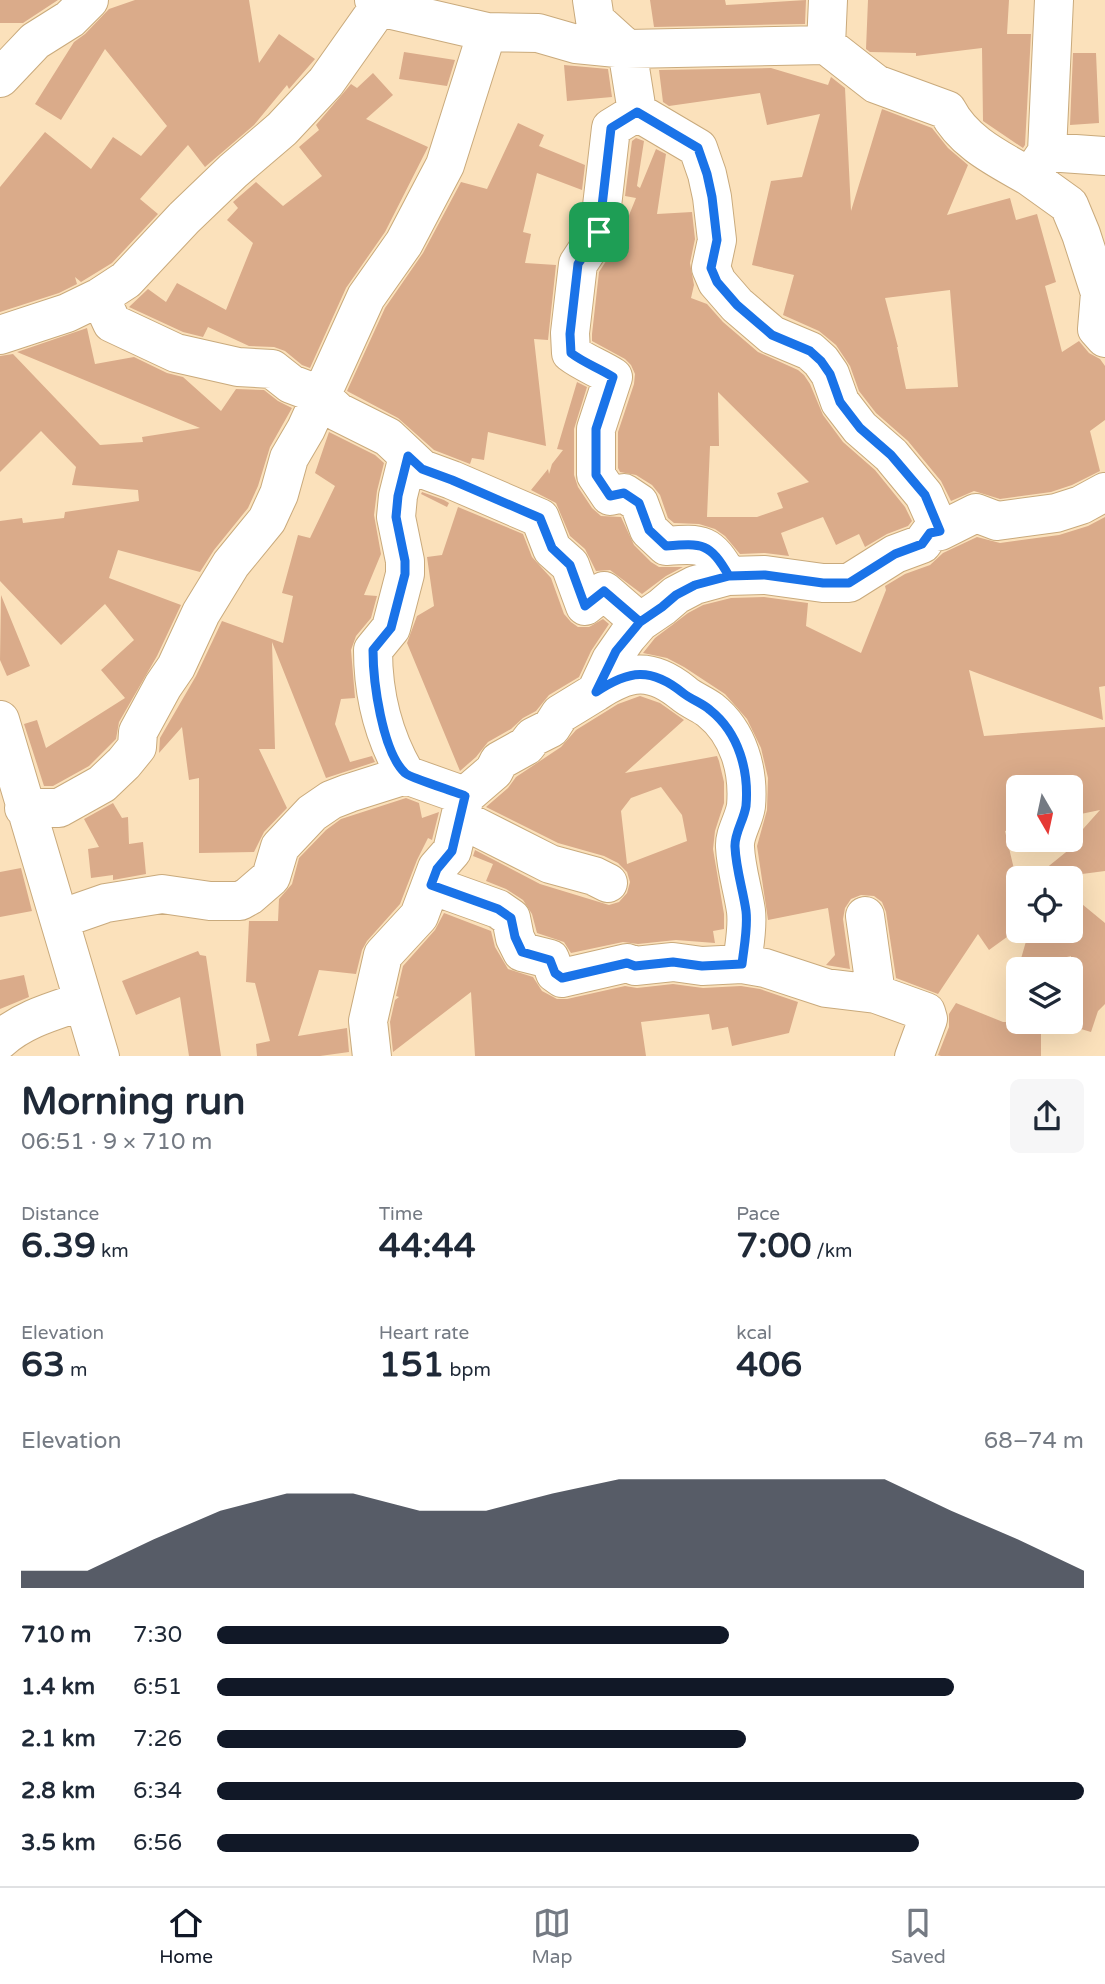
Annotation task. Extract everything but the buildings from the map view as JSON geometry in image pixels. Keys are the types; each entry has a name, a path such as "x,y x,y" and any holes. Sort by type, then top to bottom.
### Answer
{"street":[{"path":"0,78 35,41 70,19 89,0"},
{"path":"592,0 595,20 626,49 637,112 698,148 712,197 717,240 711,268 717,282 737,305 772,335 810,351 821,361 830,374 840,402 860,428 891,455 925,495 940,531"},
{"path":"826,45 828,0"},
{"path":"1055,0 1039,164 1069,205 1081,234 1100,293 1097,329 1105,338"},
{"path":"0,335 67,313 100,297 125,280 194,209 309,101 326,82 376,3 487,32 538,33 576,44 626,49 826,45 876,84 947,110 956,128 990,155 1039,164 1105,156"},
{"path":"24,808 59,808 103,784 137,747 138,732 163,685 176,667 201,613 231,564 267,520 279,494 289,458 306,429 366,296 404,243 445,165 487,32"},
{"path":"637,112 611,128 599,232 578,264 570,334 571,353 613,377 596,429 596,475 610,496 624,493 639,503 649,530 666,546 693,544 715,553 729,576"},
{"path":"100,297 112,323 176,353 238,367 272,369 292,384 320,395 338,412 388,436 422,469 540,518 552,548 570,565 585,606 604,591 640,622"},
{"path":"408,456 396,517 405,574 391,628 373,650 373,674 382,723 393,753 406,775 463,807 550,864 594,876 608,883"},
{"path":"596,692 616,651 640,622 676,595 695,585 729,576 765,575 823,583 849,583 895,554 922,544 930,533 940,531 976,513 997,521 1056,513 1081,505 1105,492"},
{"path":"372,1056 368,1021 383,956 419,916 437,869 452,851 463,807 494,771 499,761 551,728 560,714 617,678 632,675 664,679 710,710 726,726 737,743 742,756 746,807 734,844 746,913 742,964"},
{"path":"0,720 100,1056"},
{"path":"60,919 106,902 162,894 210,901 240,901 271,877 280,847 312,813 340,797 406,775"},
{"path":"431,885 498,909 511,918 522,952 550,960 555,973 562,978 627,963 635,966 673,962 702,966 742,964 765,968 825,988 876,994 926,1012 928,1019 914,1056"},
{"path":"865,916 876,994"},
{"path":"0,1041 10,1031 36,1017 83,1001"}],"route":[{"path":"599,232 578,264 570,334 571,353 613,377 596,429 596,475 610,496 624,493 639,503 649,530 666,546 693,544 715,553 729,576 695,585 676,595 640,622 604,591 585,606 570,565 552,548 540,518 422,469 408,456 396,517 405,574 391,628 388,635 373,650 373,674 382,723 393,753 406,775 444,786 465,796 452,851 437,869 431,885 498,909 511,918 522,952 550,960 555,973 562,978 627,963 635,966 673,962 702,966 742,964 746,913 734,844 746,807 742,756 737,743 726,726 710,710 664,679 632,675 617,678 596,692 616,651 640,622 662,607 676,595 695,585 729,576 765,575 823,583 849,583 895,554 922,544 930,533 940,531 925,495 891,455 860,428 840,402 830,374 821,361 810,351 772,335 737,305 717,282 711,268 717,240 712,197 698,148 637,112 611,128 599,232"}]}
